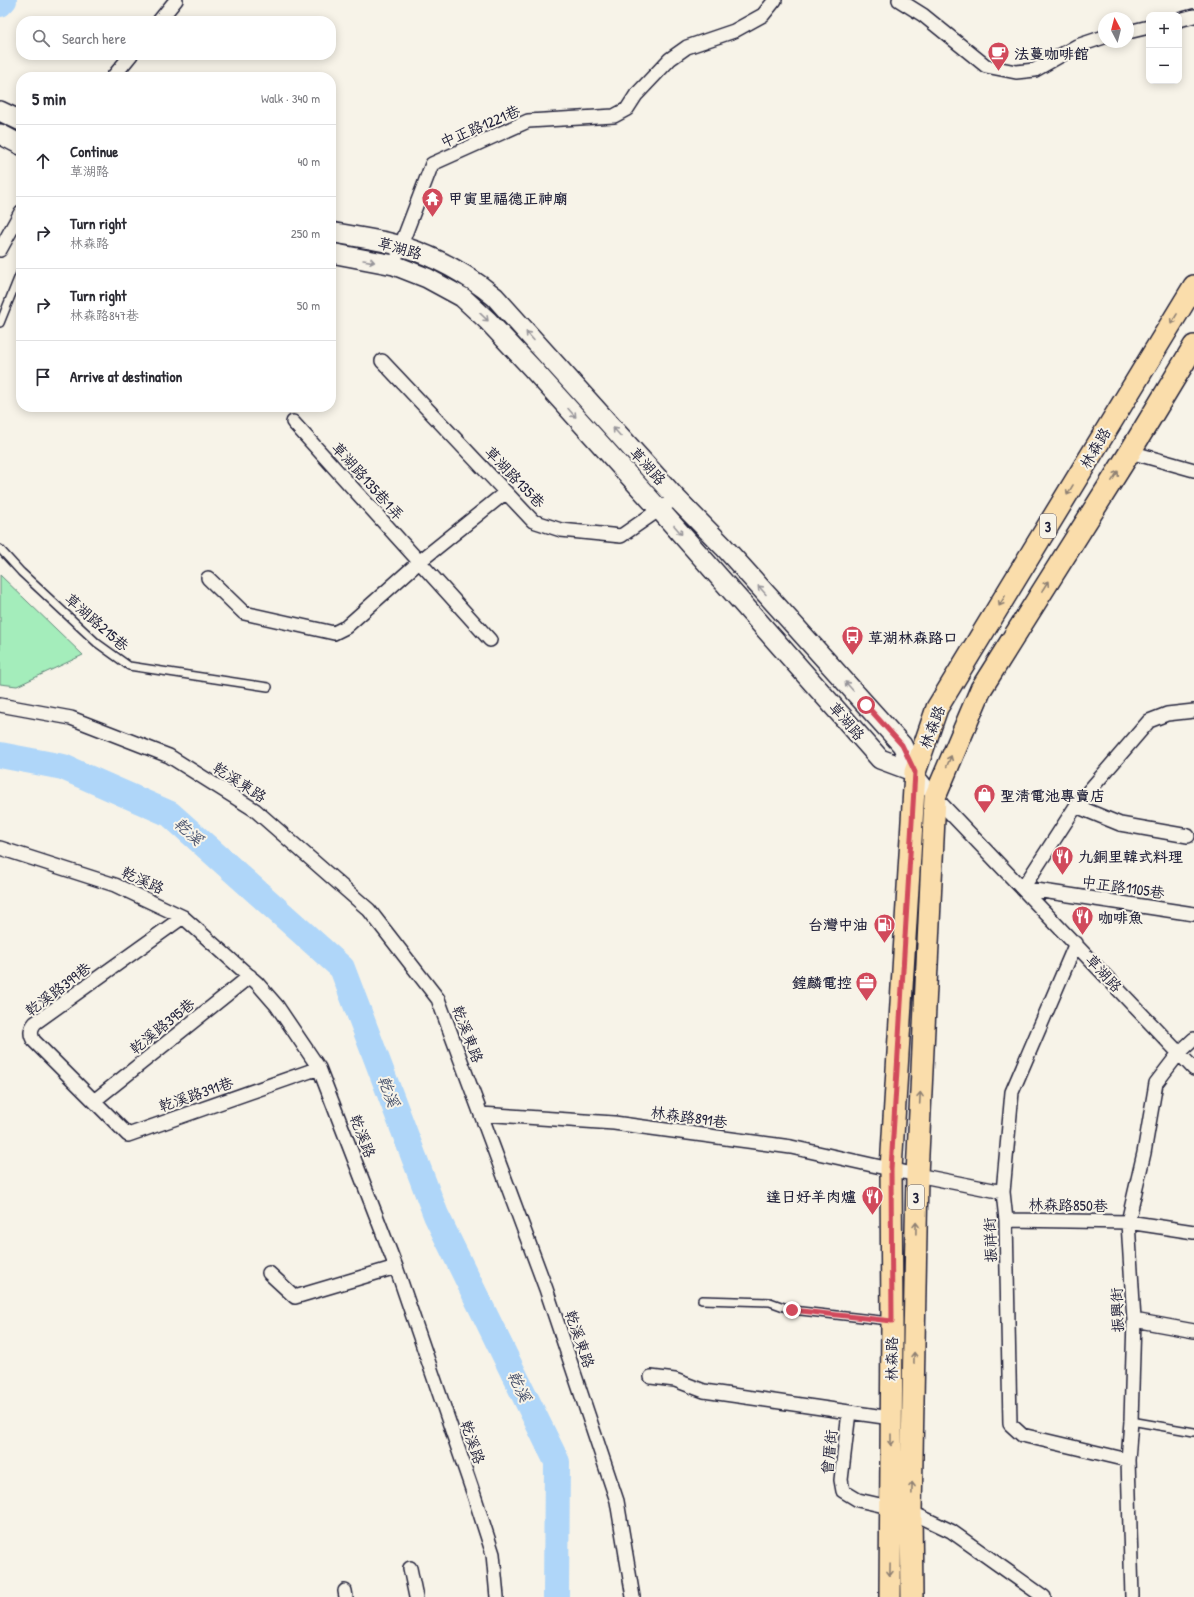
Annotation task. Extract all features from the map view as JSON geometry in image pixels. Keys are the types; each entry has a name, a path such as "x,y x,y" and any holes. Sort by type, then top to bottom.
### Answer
{"main road":[{"name":"林森路","path":"890,1597 892,1321 891,1169 915,772 937,708 1194,286"},
{"name":"林森路","path":"912,1597 911,1512 916,1175 935,797 981,689 1130,452 1194,346"}],"street":[{"path":"163,16 176,0"},
{"name":"中正路1221巷","path":"394,265 432,164 528,121 614,116 627,109 636,95 670,60 687,47 734,31 763,15 775,0"},
{"path":"899,0 923,15 986,66 1016,72 1035,70 1077,46 1098,39"},
{"path":"1182,19 1194,16"},
{"path":"1134,31 1146,28"},
{"path":"117,72 127,60"},
{"path":"0,111 16,119"},
{"path":"0,134 16,142"},
{"path":"0,250 16,221"},
{"name":"草湖路","path":"336,233 400,246 451,265 476,281 495,297 676,498 724,547 902,745 915,772 935,797 1194,1068"},
{"name":"草湖路","path":"336,254 394,265 427,278 462,297 488,321 531,367 880,759 915,772"},
{"name":"草湖路135巷","path":"382,361 533,521 561,530 621,536 676,498"},
{"name":"草湖路135巷1弄","path":"293,422 490,640"},
{"path":"1130,452 1194,470"},
{"path":"208,578 244,613 334,633 346,627 419,562 506,492"},
{"name":"乾溪東路","path":"0,705 71,718 169,756 255,810 369,910 438,999 546,1288 617,1501 633,1597"},
{"path":"1023,888 1076,806 1149,721 1167,714 1194,711"},
{"path":"1076,806 1120,824 1188,836"},
{"name":"乾溪路","path":"0,848 116,885 183,917 250,976 277,1006 319,1068 396,1267 474,1495 493,1554 497,1597"},
{"name":"中正路1105巷","path":"1023,888 1194,914"},
{"name":"乾溪路399巷","path":"94,1101 34,1041 31,1034 32,1026 183,917"},
{"name":"振祥街","path":"1076,944 1012,1092 1003,1192 1006,1220 1010,1424 1022,1435 1128,1460"},
{"name":"乾溪路395巷","path":"94,1101 250,976"},
{"name":"振興街","path":"1132,1597 1128,1460 1131,1421 1134,1320 1128,1222 1144,1153 1156,1083 1179,1053 1194,1039"},
{"name":"乾溪路391巷","path":"94,1101 128,1135 319,1068"},
{"name":"林森路891巷","path":"481,1114 622,1124 791,1147 916,1175"},
{"path":"916,1175 1003,1192"},
{"name":"林森路850巷","path":"1006,1220 1128,1222 1194,1232"},
{"path":"269,1273 296,1297 396,1267"},
{"path":"1134,1320 1194,1331"},
{"name":"曾厝街","path":"651,1377 675,1380 704,1391 849,1412 841,1480 843,1491 858,1500 891,1509 911,1512 951,1531 1044,1597"},
{"path":"849,1412 891,1418"},
{"path":"410,1568 416,1597"}],"lane":[{"path":"0,323 16,283"},
{"name":"草湖路215巷","path":"0,549 21,572 97,643 129,666 268,688"},
{"path":"702,1300 770,1302 792,1310 892,1321"},
{"path":"1131,1421 1194,1432"}],"green space":[{"path":"0,575 83,655 17,686 0,684"}],"waterway":[{"path":"0,4 4,0"},
{"name":"乾溪","path":"0,755 63,767 170,814 342,968 436,1215 557,1462 556,1597"}],"place":[{"name":"法蔓咖啡館","path":"999,72"},
{"name":"甲寅里福德正神廟","path":"433,218"},
{"name":"草湖林森路口","path":"852,656"},
{"name":"聖清電池專賣店","path":"985,814"},
{"name":"九銅里韓式料理","path":"1063,876"},
{"name":"咖啡魚","path":"1083,936"},
{"name":"台灣中油","path":"884,944"},
{"name":"鍠麟電控","path":"867,1002"},
{"name":"達日好羊肉爐","path":"872,1216"}],"route":[{"path":"792,1310 892,1321 891,1169 915,772 902,745 866,705"}]}
